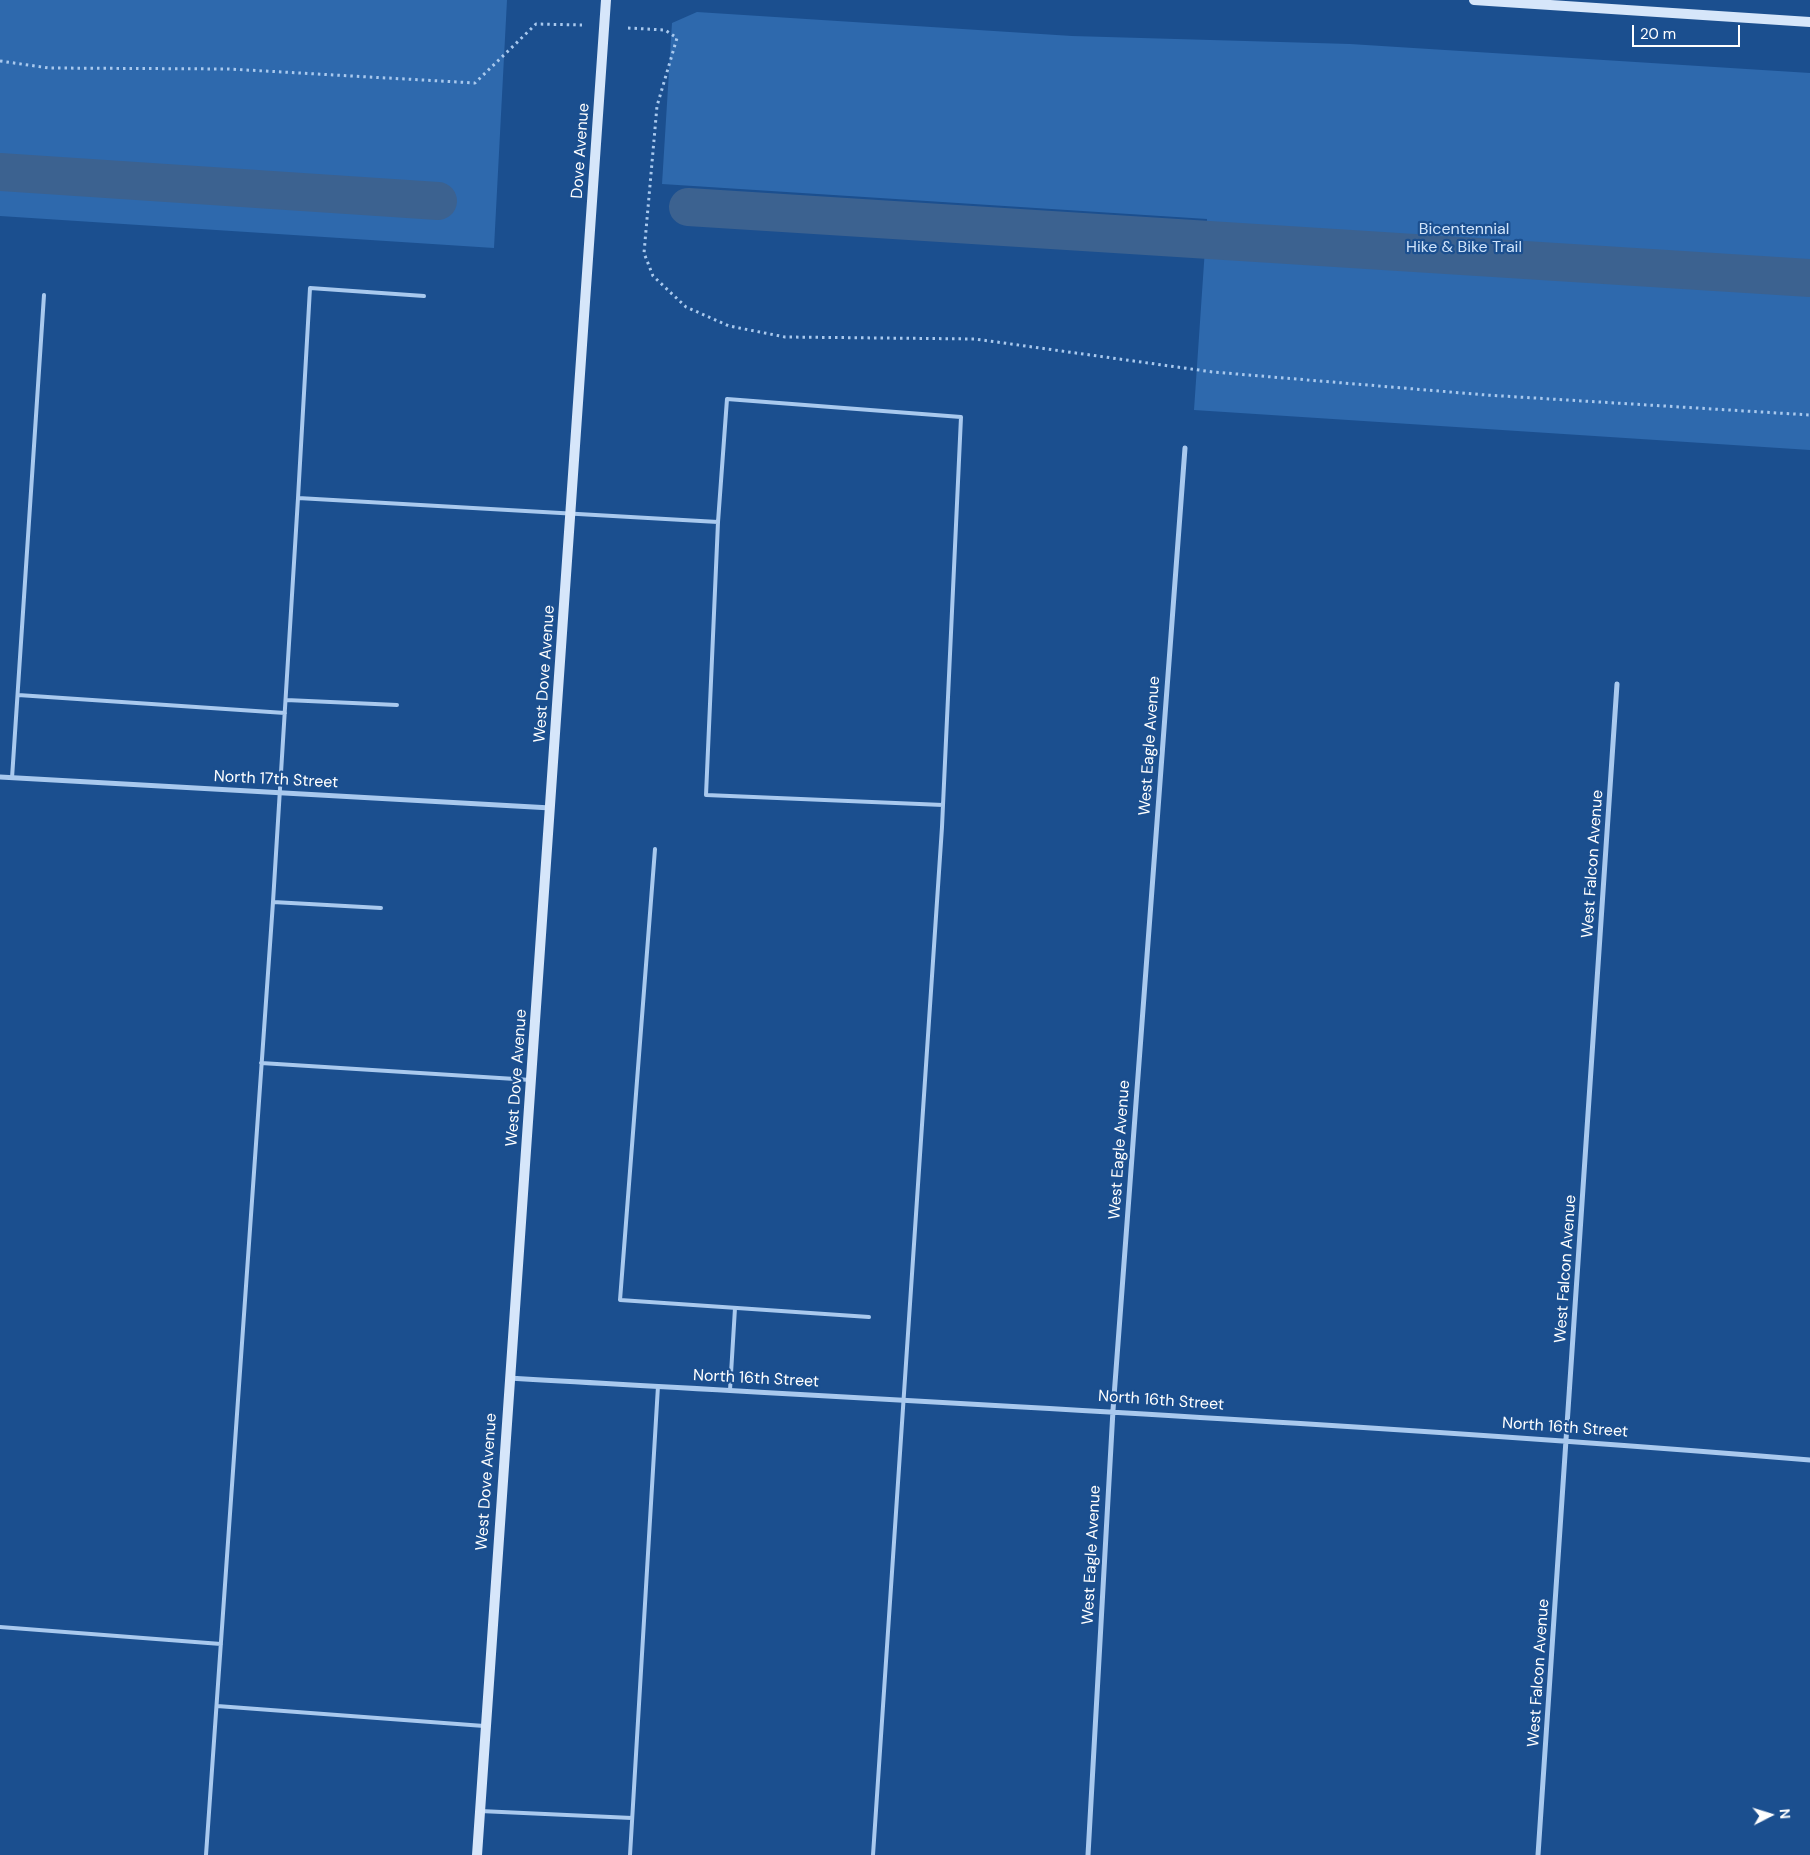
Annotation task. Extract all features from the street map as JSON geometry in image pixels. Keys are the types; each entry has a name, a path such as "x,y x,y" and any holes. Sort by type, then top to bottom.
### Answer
{"main road":[{"name":"Dove Avenue","path":"586,304 606,0"},
{"path":"1474,0 1810,22"},
{"name":"West Dove Avenue","path":"477,1855 509,1378 552,808 586,304"}],"street":[{"name":"West Eagle Avenue","path":"1088,1855 1113,1410 1185,448"},
{"name":"West Falcon Avenue","path":"1538,1855 1568,1440 1617,684"},
{"name":"North 17th Street","path":"0,777 552,808"},
{"name":"North 16th Street","path":"509,1378 1113,1410 1568,1440 1810,1460"}],"lane":[{"path":"206,1855 273,902 310,288 424,296"},
{"path":"12,778 44,295"},
{"path":"873,1855 943,805 961,417 727,399 718,522 706,795 943,805"},
{"path":"298,498 718,522"},
{"path":"18,695 285,713"},
{"path":"286,700 397,705"},
{"path":"655,849 620,1300 869,1317"},
{"path":"273,902 381,908"},
{"path":"261,1062 532,1080"},
{"path":"730,1390 735,1308"},
{"path":"630,1855 658,1386"},
{"path":"0,1627 221,1644"},
{"path":"217,1706 486,1726"},
{"path":"480,1811 632,1818"}],"path":[{"path":"0,61 49,68 229,69 476,83 536,24 665,30 677,38 657,106 644,253 653,276 686,307 729,326 785,337 975,339 1213,372 1486,394 1810,415"}],"green space":[{"path":"0,0 507,0 494,248 0,216"},
{"name":"Bicentennial Hike & Bike Trail","path":"697,12 1072,36 1350,44 1810,73 1810,450 1194,410 1207,219 662,184 672,23"}],"waterway":[{"path":"0,172 438,201"},
{"path":"688,207 1810,278"}]}
